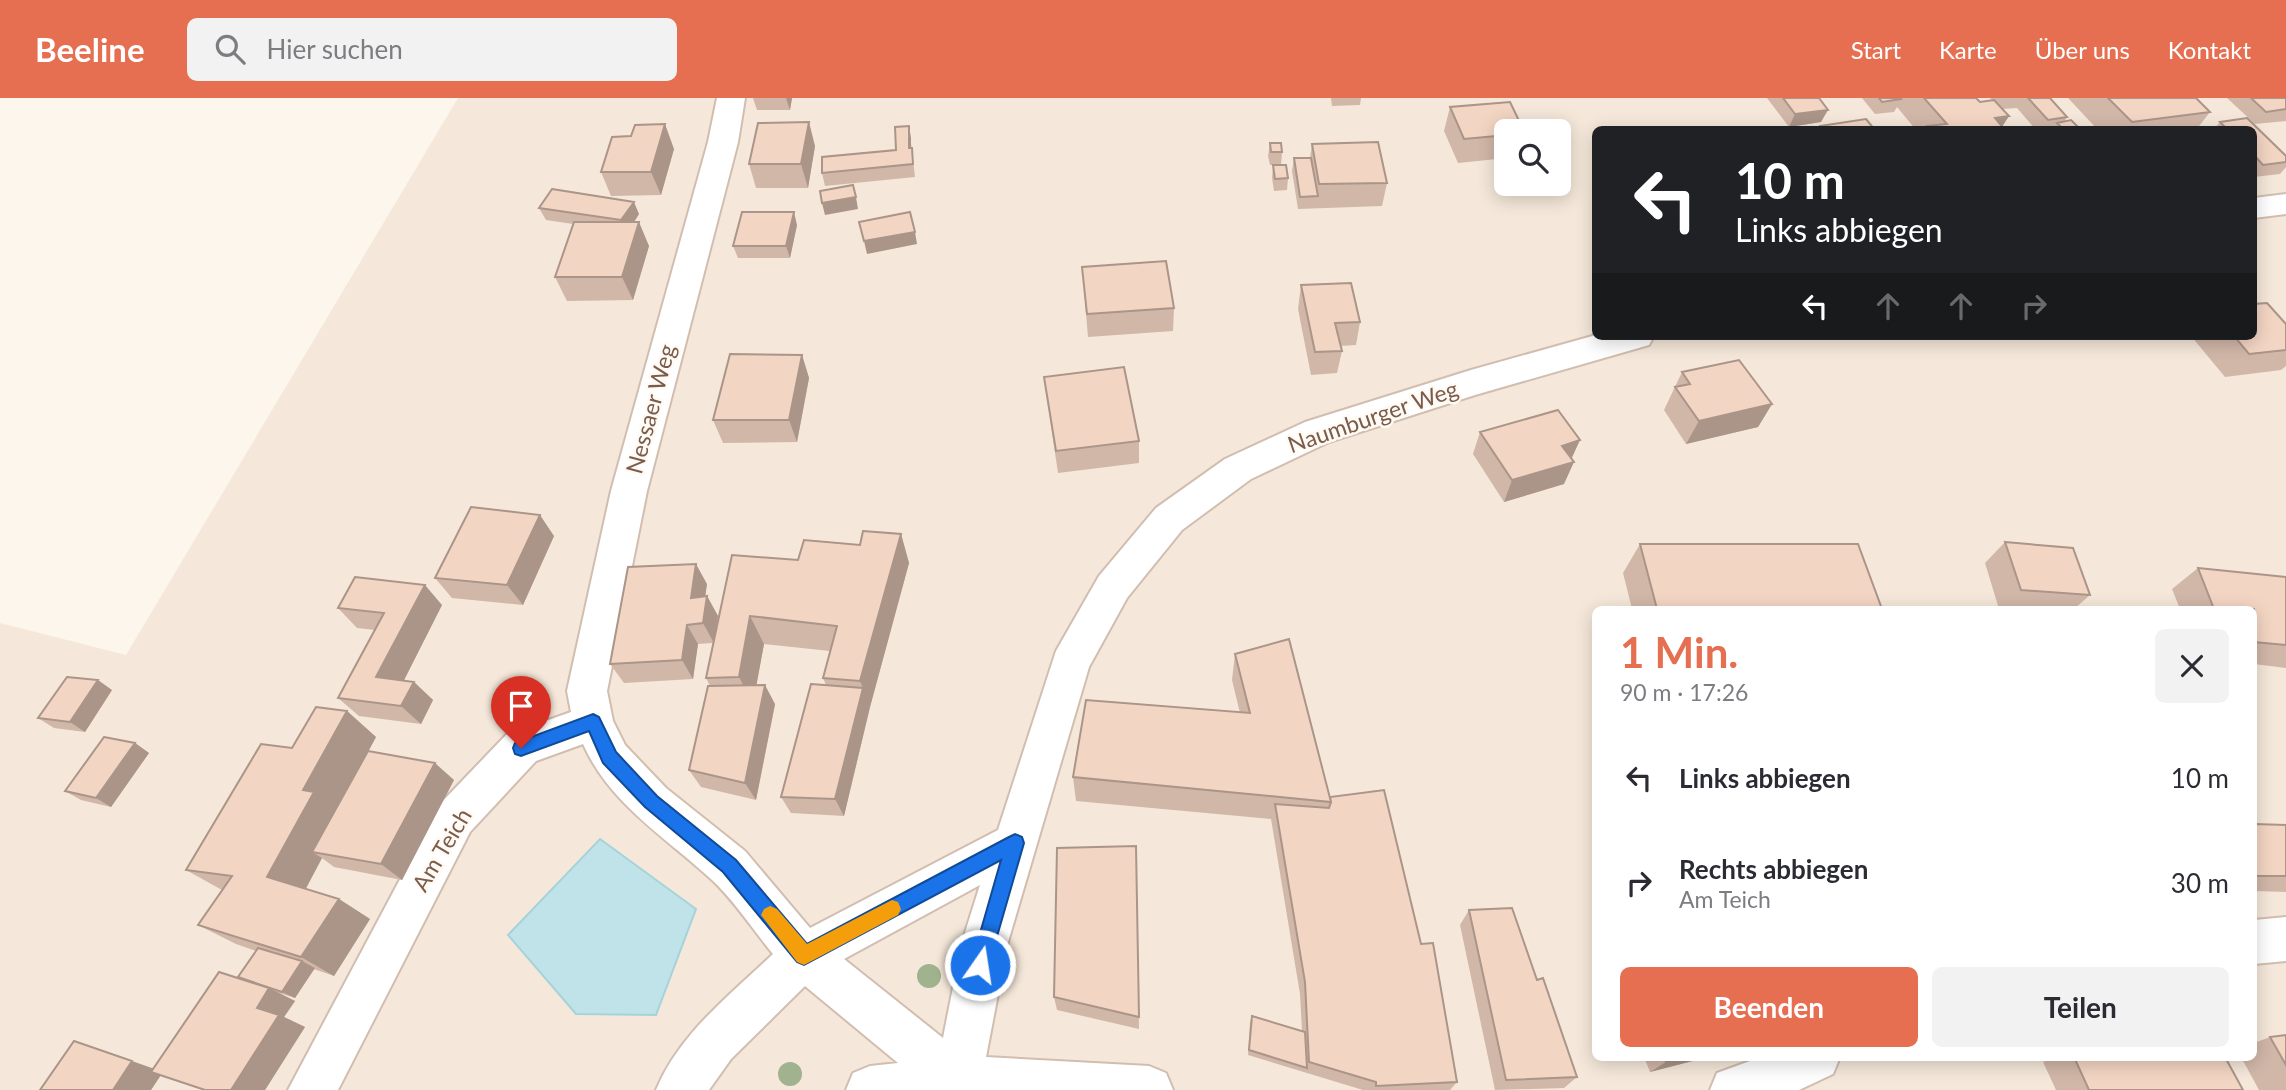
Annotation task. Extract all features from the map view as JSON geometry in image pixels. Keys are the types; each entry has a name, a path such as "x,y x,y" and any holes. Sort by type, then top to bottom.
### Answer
{"street":[{"name":"Nessaer Weg","path":"593,722 587,691 629,491 723,142 730,98"},
{"path":"2257,208 2286,204"},
{"name":"Naumburger Weg","path":"957,1085 985,942 1070,663 1113,587 1169,519 1238,469 1317,432 1471,383 1623,340"},
{"path":"593,722 610,758 651,802 729,866 804,956 957,1085"},
{"name":"Am Teich","path":"312,1090 455,818 521,748 593,722"},
{"path":"680,1090 714,1042 804,956 1015,843"},
{"path":"2257,942 2286,939"},
{"path":"1734,1090 1776,1076 1808,1061"},
{"path":"870,1090 957,1085 1150,1090"}],"shaded area":[{"path":"458,98 2286,98 2286,1090 0,1090 0,623 126,655"}],"water":[{"path":"600,839 696,909 656,1015 576,1014 508,935"}],"building":[{"path":"1783,98 1819,98 1828,110 1795,114"},
{"path":"1879,98 1900,98 1901,99 1882,102"},
{"path":"1924,98 1976,98 1980,102 1994,100 2009,116 1995,118 2002,126 1927,126 1947,124"},
{"path":"2028,98 2050,98 2067,117 2048,120"},
{"path":"2108,98 2196,98 2210,112 2132,122"},
{"path":"2251,98 2286,98 2286,109 2266,112"},
{"path":"1510,102 1518,119 1494,119 1494,136 1464,139 1450,107"},
{"path":"2247,118 2255,126 2224,126 2220,122"},
{"path":"1866,119 1872,126 1820,126"},
{"path":"2071,120 2077,126 2060,126 2057,123"},
{"path":"809,122 801,164 749,164 758,123"},
{"path":"665,124 651,172 601,172 612,137 631,136 635,125"},
{"path":"909,126 909,148 912,148 913,164 822,173 822,157 896,150 895,127"},
{"path":"2257,128 2286,156 2286,162 2263,165 2257,158"},
{"path":"1378,142 1387,183 1319,184 1312,144"},
{"path":"1270,143 1281,143 1282,152 1271,152"},
{"path":"1294,158 1311,158 1318,196 1300,197"},
{"path":"1273,165 1286,165 1288,178 1275,179"},
{"path":"853,185 856,197 822,203 820,191"},
{"path":"552,189 634,202 621,220 539,208"},
{"path":"742,212 794,212 786,246 733,246"},
{"path":"910,212 915,232 864,241 859,222"},
{"path":"574,222 639,222 622,277 555,277"},
{"path":"1166,261 1174,308 1087,314 1082,267"},
{"path":"1351,283 1360,322 1335,323 1342,351 1315,352 1301,285"},
{"path":"2267,303 2286,324 2286,350 2249,354 2237,340 2257,340 2257,304"},
{"path":"730,354 802,355 789,420 713,420"},
{"path":"1739,360 1772,404 1699,421 1675,387 1690,384 1682,372"},
{"path":"1124,367 1139,441 1056,451 1044,377"},
{"path":"1558,410 1580,440 1562,446 1574,462 1512,480 1480,432"},
{"path":"471,507 540,515 507,585 435,578"},
{"path":"863,531 901,534 860,681 823,678 837,626 750,616 739,677 706,678 732,555 798,560 804,540 860,545"},
{"path":"2005,542 2073,548 2090,595 2021,590"},
{"path":"1640,544 1858,544 1881,606 1656,606"},
{"path":"696,564 691,598 707,596 703,623 687,625 682,660 610,664 628,567"},
{"path":"2198,568 2286,577 2286,645 2257,642 2257,606 2213,606"},
{"path":"355,577 425,585 376,677 414,682 401,706 338,698 384,613 338,608"},
{"path":"1289,639 1331,802 1073,777 1086,700 1250,713 1235,654"},
{"path":"67,677 98,680 70,722 38,718"},
{"path":"811,684 863,688 835,799 781,797"},
{"path":"765,685 745,783 689,770 708,686"},
{"path":"316,707 347,711 303,790 314,792 267,877 339,899 301,957 198,925 232,876 186,870 261,744 292,748"},
{"path":"104,737 135,743 96,798 65,791"},
{"path":"368,751 435,763 381,864 312,852"},
{"path":"1384,790 1421,944 1433,943 1457,1082 1376,1086 1376,1082 1309,1062 1305,982 1275,804 1329,808 1330,797"},
{"path":"2257,824 2286,825 2286,876 2257,876"},
{"path":"1136,846 1139,1017 1054,997 1057,848"},
{"path":"1512,908 1537,980 1543,978 1577,1077 1506,1080 1469,910"},
{"path":"258,948 302,961 282,992 238,977"},
{"path":"219,972 269,988 257,1008 279,1015 231,1090 205,1090 151,1072"},
{"path":"1252,1016 1305,1032 1307,1068 1249,1050"},
{"path":"2286,1035 2286,1065 2270,1037"},
{"path":"74,1041 132,1061 113,1090 40,1090"},
{"path":"2076,1061 2227,1061 2243,1090 2089,1090"}],"slow traffic":[{"path":"770,915 804,956 892,909"}],"route":[{"path":"521,748 593,722 610,758 651,802 729,866 804,956 1015,843 980,965"}]}
